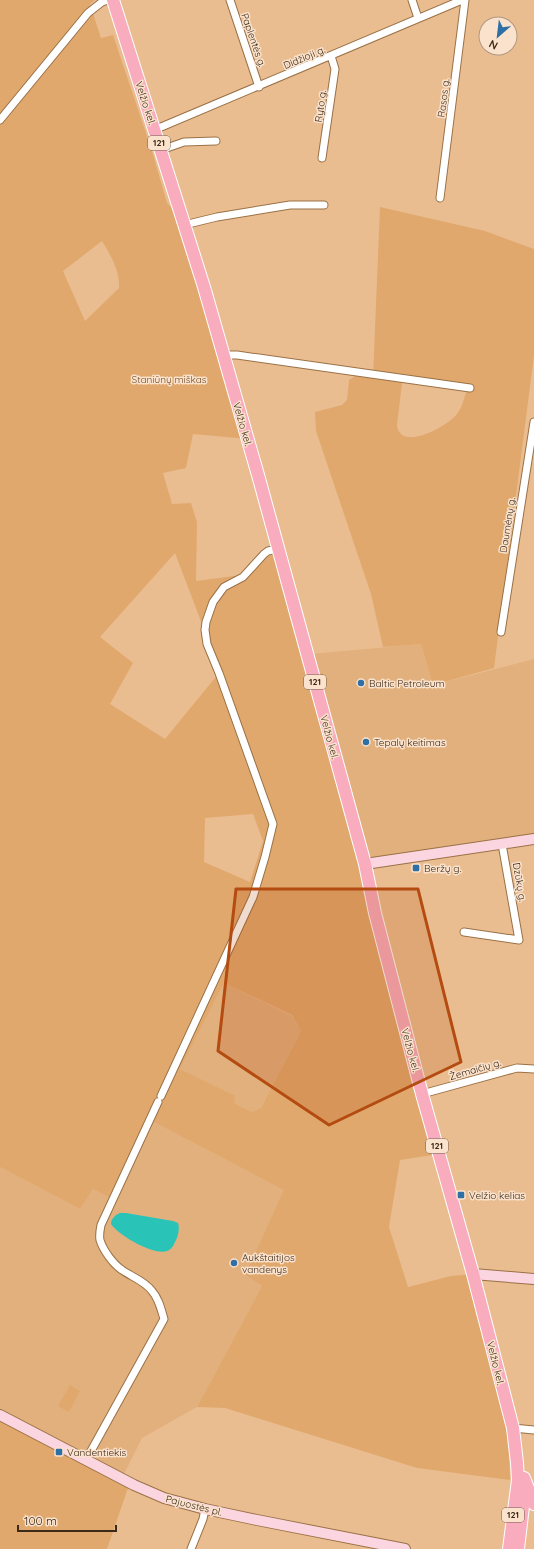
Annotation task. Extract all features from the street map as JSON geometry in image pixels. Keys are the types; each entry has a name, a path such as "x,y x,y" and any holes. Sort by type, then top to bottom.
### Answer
{"main road":[{"name":"Velžio kel.","path":"113,0 161,150 223,355 365,864 375,913 422,1094 473,1274 513,1428 518,1463 518,1480"},
{"path":"365,864 534,839"},
{"path":"473,1274 534,1279"},
{"name":"Pajuostės pl.","path":"0,1415 148,1492 179,1503 405,1549"},
{"path":"518,1463 534,1504"},
{"name":"121","path":"509,1549 515,1490 518,1480"},
{"name":"121","path":"518,1480 522,1491 523,1506 518,1549"}],"street":[{"path":"0,120 88,13 102,2 109,0"},
{"name":"Paplentės g.","path":"230,0 259,87"},
{"path":"412,0 418,18"},
{"name":"Didžioji g.","path":"154,130 259,87 462,0"},
{"name":"Rasos g.","path":"440,198 465,0"},
{"name":"Ryto g.","path":"322,158 335,69 331,56"},
{"path":"161,150 184,142 216,141"},
{"path":"184,225 217,217 290,205 324,205"},
{"path":"223,355 237,355 470,388"},
{"name":"Daumėnų g.","path":"501,632 534,422"},
{"path":"86,1460 164,1319 159,1300 152,1290 142,1282 120,1269 104,1249 100,1240 101,1225 253,897 273,824 219,673 207,644 205,630 206,622 213,602 224,587 243,577 268,551 278,549"},
{"name":"Dzūkų g.","path":"464,932 519,940 502,844"},
{"name":"Žemaičių g.","path":"422,1094 517,1068 534,1069"},
{"path":"513,1428 534,1430"},
{"path":"191,1549 203,1519 205,1509"}],"highlighted area":[{"path":"236,889 418,889 461,1062 329,1125 218,1051"}],"shaded area":[{"path":"421,644 433,685 534,659 534,837 365,864 311,654"},
{"path":"224,983 292,1016 301,1031 261,1108 252,1112 234,1103 180,1069"},
{"path":"150,1120 285,1190 245,1275 262,1286 197,1407 142,1438 123,1476 0,1415 0,1167 80,1209 93,1189"}],"green space":[{"name":"Staniūnų miškas","path":"0,0 95,0 90,4 101,38 113,35 152,151 167,203 182,218 248,439 193,434 186,468 163,473 172,504 191,503 197,522 196,581 249,574 264,556 275,555 439,1154 400,1160 389,1227 408,1287 451,1276 473,1274 506,1417 509,1443 510,1480 417,1468 225,1408 197,1407 262,1286 245,1275 284,1190 150,1120 113,1199 93,1189 80,1209 0,1167","holes":["102,241 112,258 118,276 119,288 85,321 63,271","175,553 219,673 165,739 110,704 133,663 100,637","253,814 263,841 250,882 204,862 205,818","224,983 292,1015 301,1031 261,1108 252,1112 234,1103 235,1096 180,1069"]},
{"path":"380,207 485,231 534,249 534,355 494,668 433,685 421,644 383,647 371,594 316,431 315,412 342,405 347,400 349,380 355,376 373,377","holes":["403,375 468,385 459,411 444,425 415,437 406,437 400,433 397,425"]},
{"path":"70,1385 80,1391 69,1412 58,1406"},
{"path":"0,1415 86,1460 114,1481 128,1488 107,1549 0,1549"}],"water":[{"path":"120,1213 178,1223 179,1228 177,1238 173,1246 171,1249 161,1252 145,1248 128,1239 111,1224 114,1217"}],"place":[{"name":"Baltic Petroleum","path":"361,683"},
{"name":"Tepalų keitimas","path":"366,742"},
{"name":"Beržų g.","path":"416,868"},
{"name":"Velžio kelias","path":"461,1195"},
{"name":"Aukštaitijos vandenys","path":"234,1263"},
{"name":"Vandentiekis","path":"59,1452"}]}
